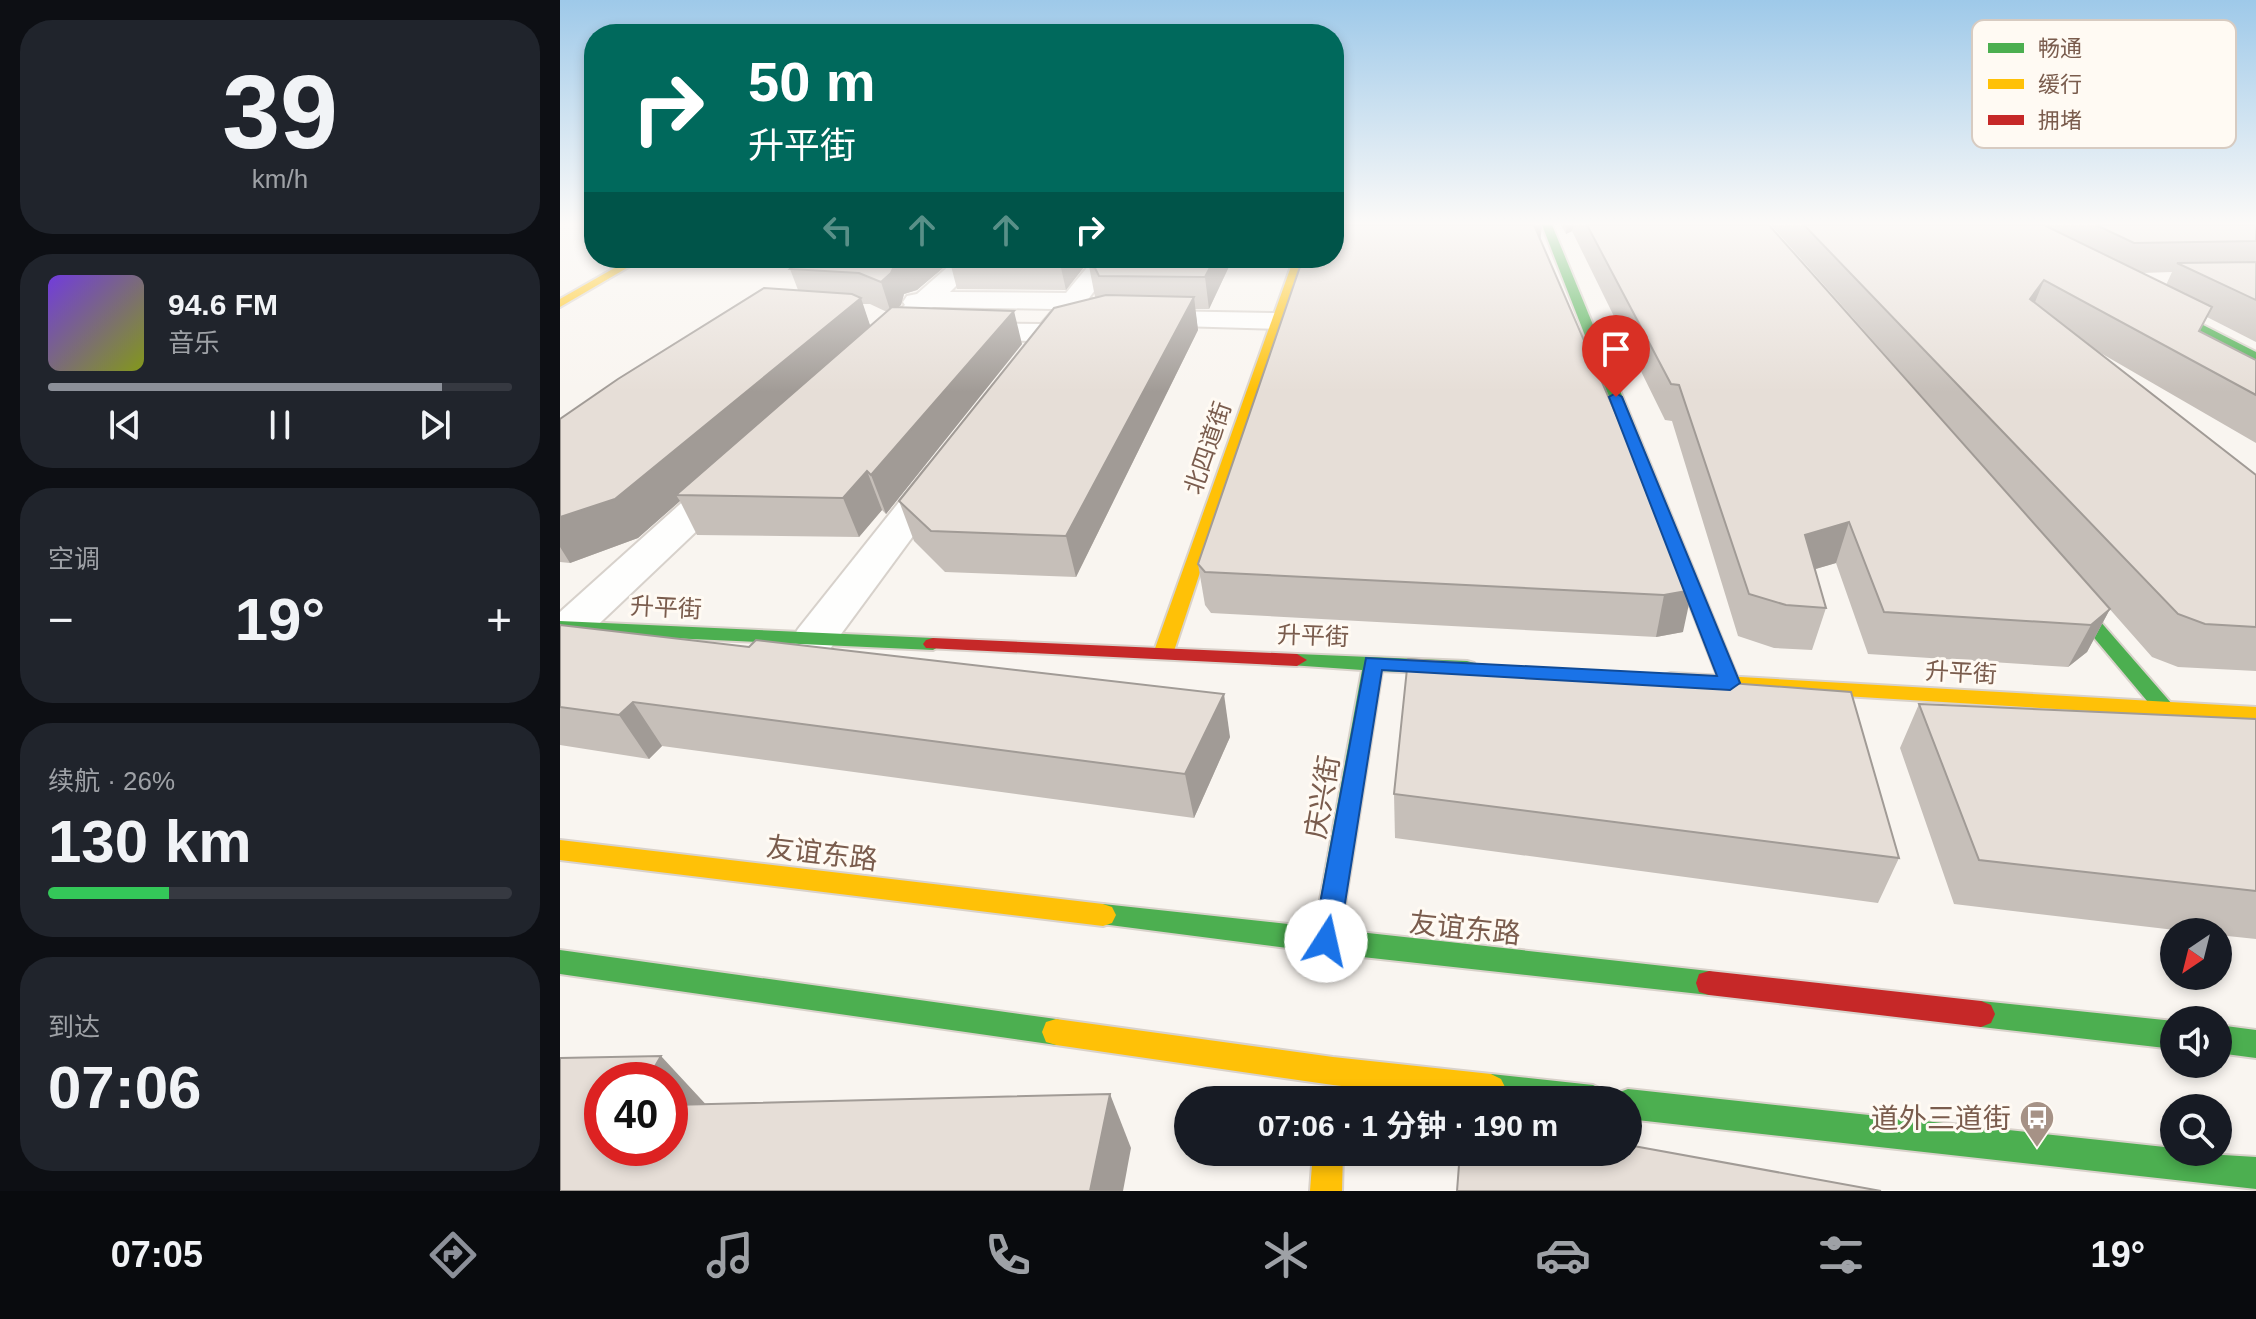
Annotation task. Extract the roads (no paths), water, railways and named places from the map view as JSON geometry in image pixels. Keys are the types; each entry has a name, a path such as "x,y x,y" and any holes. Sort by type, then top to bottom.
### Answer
{"main road":[{"path":"560,304 600,281"},
{"name":"北四道街","path":"1163,654 1291,281"},
{"path":"1569,281 1730,683"},
{"path":"2129,291 2256,357"},
{"path":"2052,576 2165,709"},
{"name":"升平街","path":"565,627 1482,669"},
{"name":"庆兴街","path":"1326,941 1373,663"},
{"name":"升平街","path":"1652,679 2256,714"},
{"name":"友谊东路","path":"560,850 1326,941 2160,1033"},
{"path":"560,962 1333,1079 1420,1086"},
{"path":"2232,1041 2256,1044"},
{"path":"1642,1106 2256,1173"},
{"path":"1326,1191 1327,1166"}],"street":[{"path":"847,372 921,322 954,281"},
{"path":"1020,370 1090,281"},
{"path":"921,322 1074,301 1111,316"},
{"path":"921,322 1048,333 1111,316 1277,321"},
{"path":"814,639 955,456"},
{"path":"565,627 755,457"}],"place":[{"name":"道外三道街","path":"2037,1149"}]}
